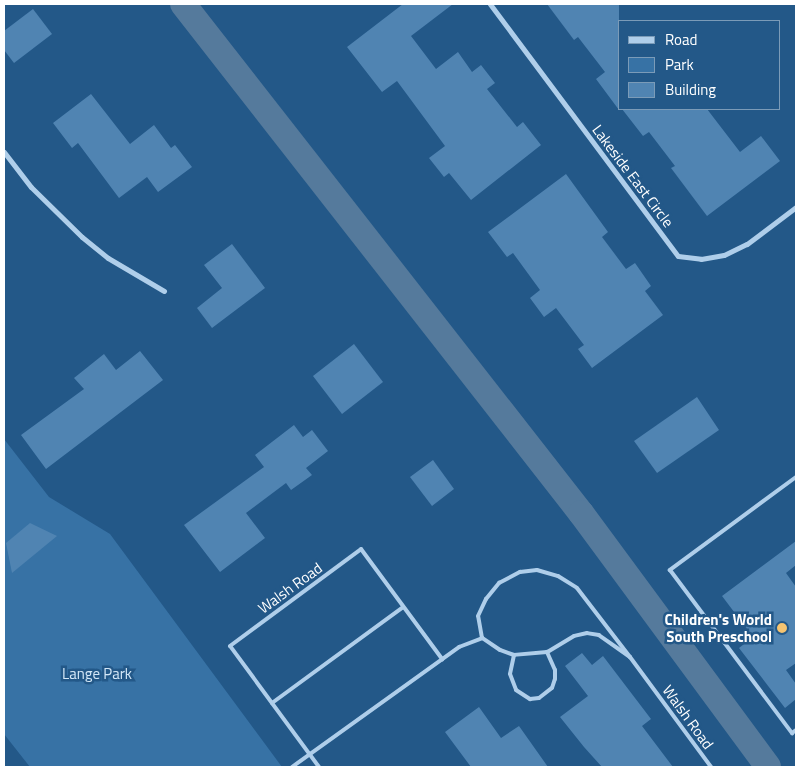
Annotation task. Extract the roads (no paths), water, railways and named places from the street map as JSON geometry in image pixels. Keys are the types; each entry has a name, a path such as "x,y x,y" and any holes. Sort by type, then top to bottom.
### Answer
{"street":[{"name":"Lakeside East Circle","path":"490,4 678,256 701,259 724,256 747,244 796,207"},
{"path":"4,152 31,187 82,237 108,258 164,291"}],"lane":[{"path":"796,476 670,570 796,739"},
{"name":"Walsh Road","path":"319,767 230,646 361,549 442,659"},
{"name":"Walsh Road","path":"482,638 478,616 486,599 499,584 520,572 538,570 558,576 577,588 711,767"},
{"path":"272,703 403,607"},
{"path":"292,767 459,646 482,638 500,650 514,655 546,652 574,636 599,635 630,657"},
{"path":"514,655 510,674 516,690 530,699 538,698 552,688 555,670 546,652"},
{"path":"792,733 796,730"}],"waterway":[{"path":"183,4 581,513 768,767"}],"place":[{"name":"Children's World South Preschool","path":"782,628"}],"park label":[{"name":"Lange Park","path":"97,674"}]}
